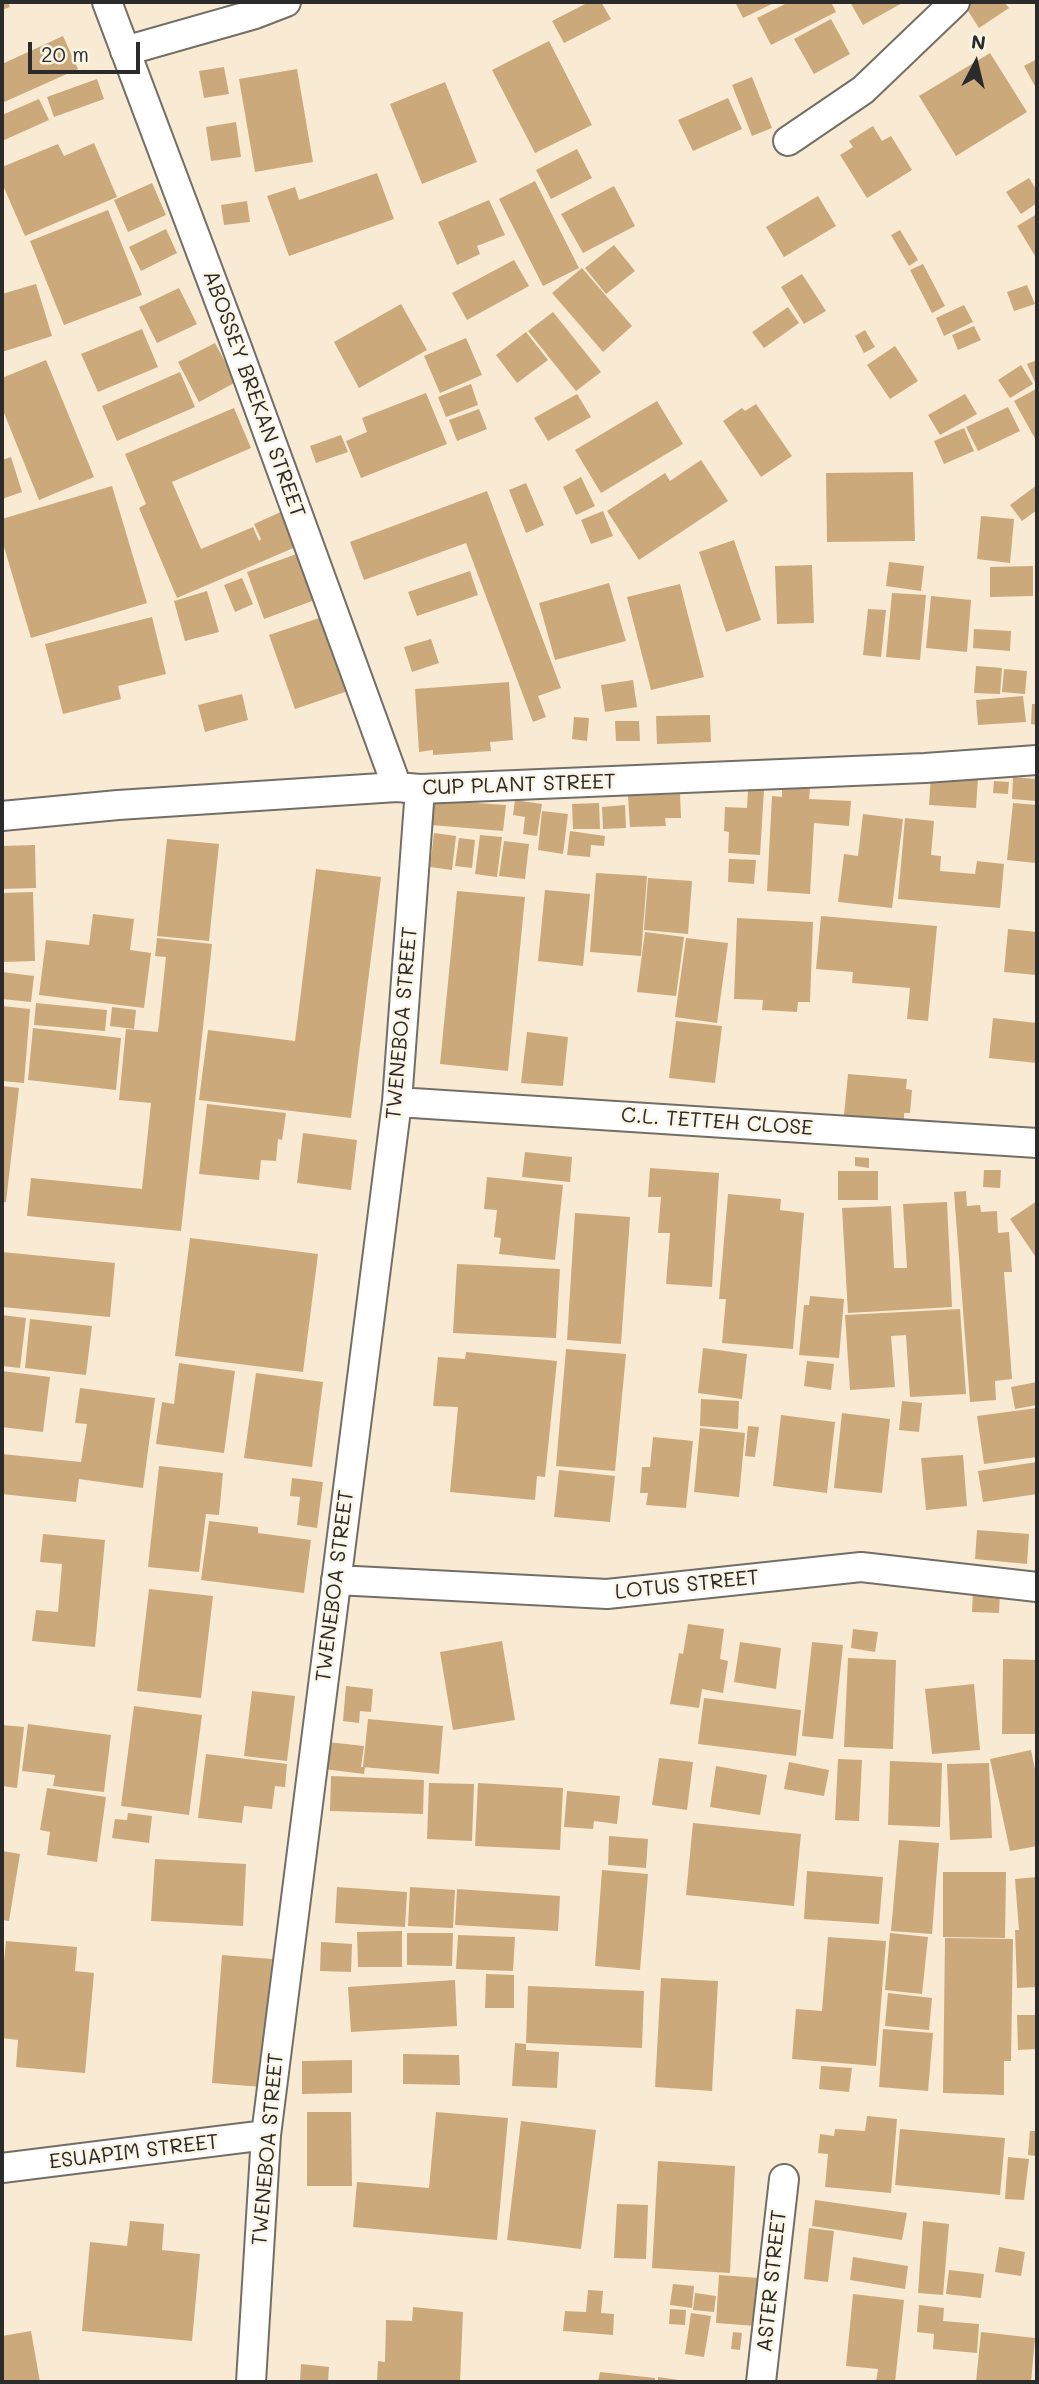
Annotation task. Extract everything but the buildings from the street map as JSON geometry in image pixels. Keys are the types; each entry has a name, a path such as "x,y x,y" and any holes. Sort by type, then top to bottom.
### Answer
{"street":[{"name":"ABOSSEY BREKAN STREET","path":"107,2 236,345 409,788"},
{"path":"125,51 255,14 286,2"},
{"path":"788,141 863,90 956,2"},
{"name":"CUP PLANT STREET","path":"2,816 118,805 409,788 925,768 1037,760"},
{"name":"TWENEBOA STREET","path":"251,2382 266,2135 397,1101 409,788"},
{"name":"C.L. TETTEH CLOSE","path":"397,1101 1037,1143"},
{"name":"LOTUS STREET","path":"336,1580 607,1594 861,1567 1037,1587"},
{"name":"ESUAPIM STREET","path":"2,2168 266,2135"},
{"name":"ASTER STREET","path":"761,2382 784,2179"}]}
